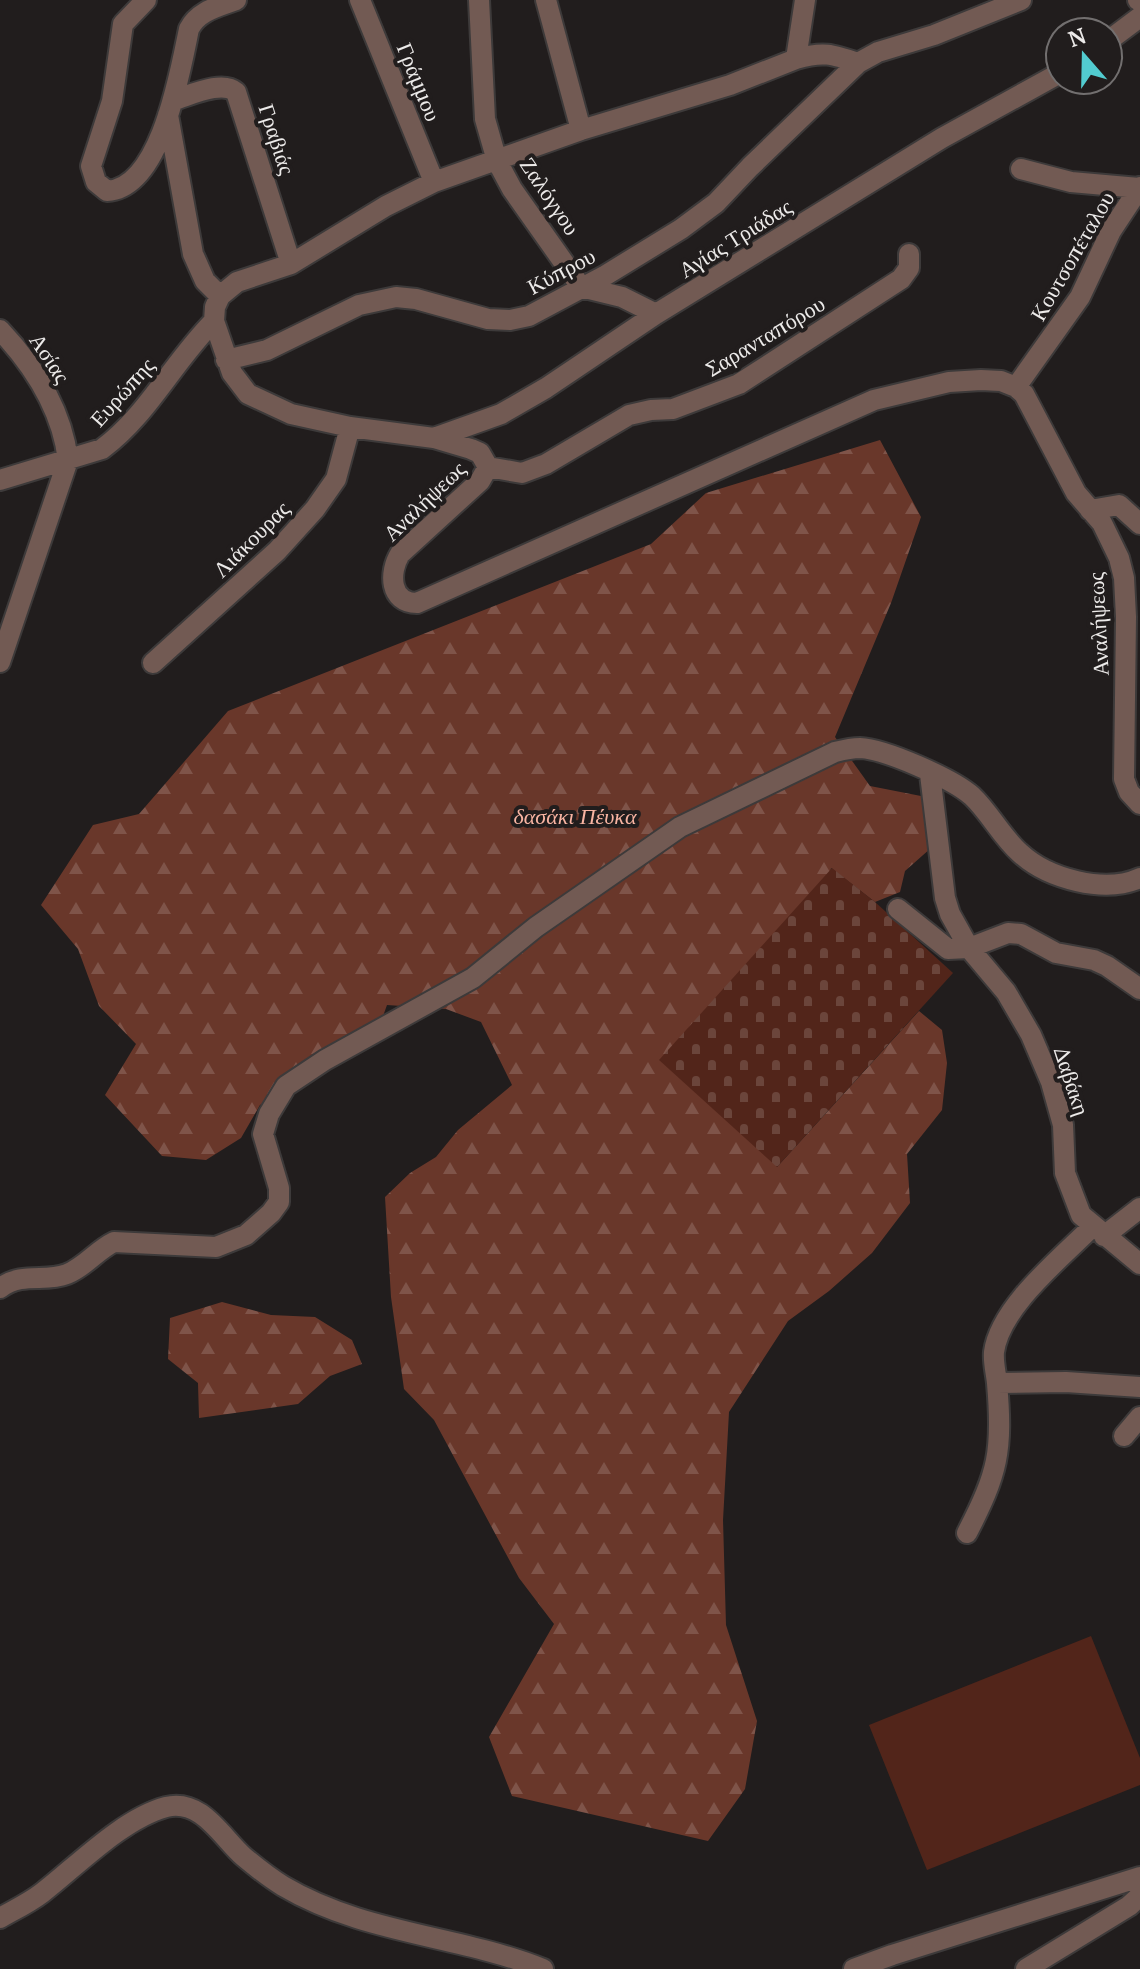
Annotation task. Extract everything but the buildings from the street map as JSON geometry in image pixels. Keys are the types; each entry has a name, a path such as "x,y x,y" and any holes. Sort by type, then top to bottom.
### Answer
{"street":[{"path":"146,0 123,24 112,101 91,166 96,182 107,191 117,191 136,178 171,107 193,21 207,10 236,0"},
{"name":"Γράμμου","path":"360,0 434,182"},
{"name":"Ζαλόγγου","path":"479,0 485,119 497,161 512,189 581,287"},
{"path":"546,0 581,130"},
{"path":"796,59 805,0"},
{"name":"Κύπρου","path":"226,360 267,350 359,305 396,297 416,299 479,317 510,320 529,316 606,275 681,229 716,203 858,63 886,49 934,35 1021,0"},
{"path":"214,321 220,296 237,282 291,264 386,206 434,182 581,130 730,85 817,53 830,53 858,63"},
{"name":"Αγίας Τριάδας","path":"434,438 501,414 546,388 656,314 942,138 1044,82"},
{"name":"Γραβιάς","path":"171,107 222,87 236,92 291,264"},
{"path":"171,107 193,254 205,281 220,296"},
{"path":"1021,169 1071,182 1140,187"},
{"name":"Κουτσοπέταλου","path":"1016,387 1080,297 1111,231 1140,187"},
{"name":"Σαρανταπόρου","path":"488,467 522,473 546,464 629,415 673,409 739,384 901,279 909,268 909,254"},
{"path":"581,287 622,297 656,314"},
{"name":"Αναλήψεως","path":"214,321 226,360 240,385 258,400 291,414 350,427 434,438 480,453 488,467 480,481 400,554 392,567 398,595 417,603 874,400 949,382 1001,381 1016,387 1033,407 1076,493 1112,540 1124,578 1124,779 1129,792 1140,804"},
{"name":"Ευρώπης","path":"0,480 102,449 154,397 198,337 214,321"},
{"name":"Ασίας","path":"0,330 33,371 43,389 65,438 68,460"},
{"name":"Λιάκουρας","path":"153,663 277,551 315,509 336,479 350,427"},
{"path":"0,662 68,460"},
{"path":"1090,510 1119,505 1140,524"},
{"path":"0,1288 21,1277 62,1276 114,1242 216,1247 246,1235 279,1202 279,1188 263,1134 269,1114 286,1086 325,1060 473,978 536,927 680,827 835,752 860,748 902,759 958,785 974,798 1020,854 1056,874 1096,886 1119,886 1140,878"},
{"name":"Δαβάκη","path":"930,774 945,898 950,914 969,948 1006,992 1031,1035 1051,1082 1063,1125 1065,1173 1071,1193 1081,1215 1098,1232"},
{"path":"898,909 940,945 957,950 1008,933 1021,934 1056,953 1094,960 1107,966 1140,989"},
{"path":"967,1533 988,1492 998,1463 1000,1419 994,1353 1002,1325 1098,1232 1140,1208"},
{"path":"1098,1232 1140,1264"},
{"path":"997,1383 1066,1382 1140,1387"},
{"path":"1124,1436 1140,1417"},
{"path":"0,1918 41,1894 89,1852 133,1823 168,1807 190,1808 211,1821 243,1856 284,1886 356,1920 475,1948 543,1969"},
{"path":"854,1969 1140,1877"},
{"path":"1026,1969 1129,1906 1140,1896"}],"green space":[{"name":"δασάκι Πέυκα","path":"880,440 921,517 891,603 835,737 870,786 926,797 931,848 905,871 900,892 875,902 831,868 777,1167 919,1011 942,1030 947,1063 942,1110 907,1154 910,1203 872,1253 829,1291 788,1321 729,1412 723,1520 726,1625 757,1721 745,1789 708,1841 512,1796 489,1737 554,1624 519,1578 434,1420 404,1389 391,1297 385,1197 410,1173 436,1157 458,1130 512,1085 481,1022 446,1009 387,1005 374,1041 328,1071 260,1105 241,1138 206,1160 162,1156 105,1095 136,1044 99,1006 78,949 41,905 93,825 139,814 228,711 651,544 706,493"},
{"path":"832,868 875,902 953,973 777,1167 659,1060"},
{"path":"222,1302 271,1315 315,1317 352,1340 362,1364 330,1376 298,1404 199,1418 198,1383 168,1359 170,1318"},
{"path":"1091,1636 1140,1758 1140,1785 927,1870 869,1725"}]}
